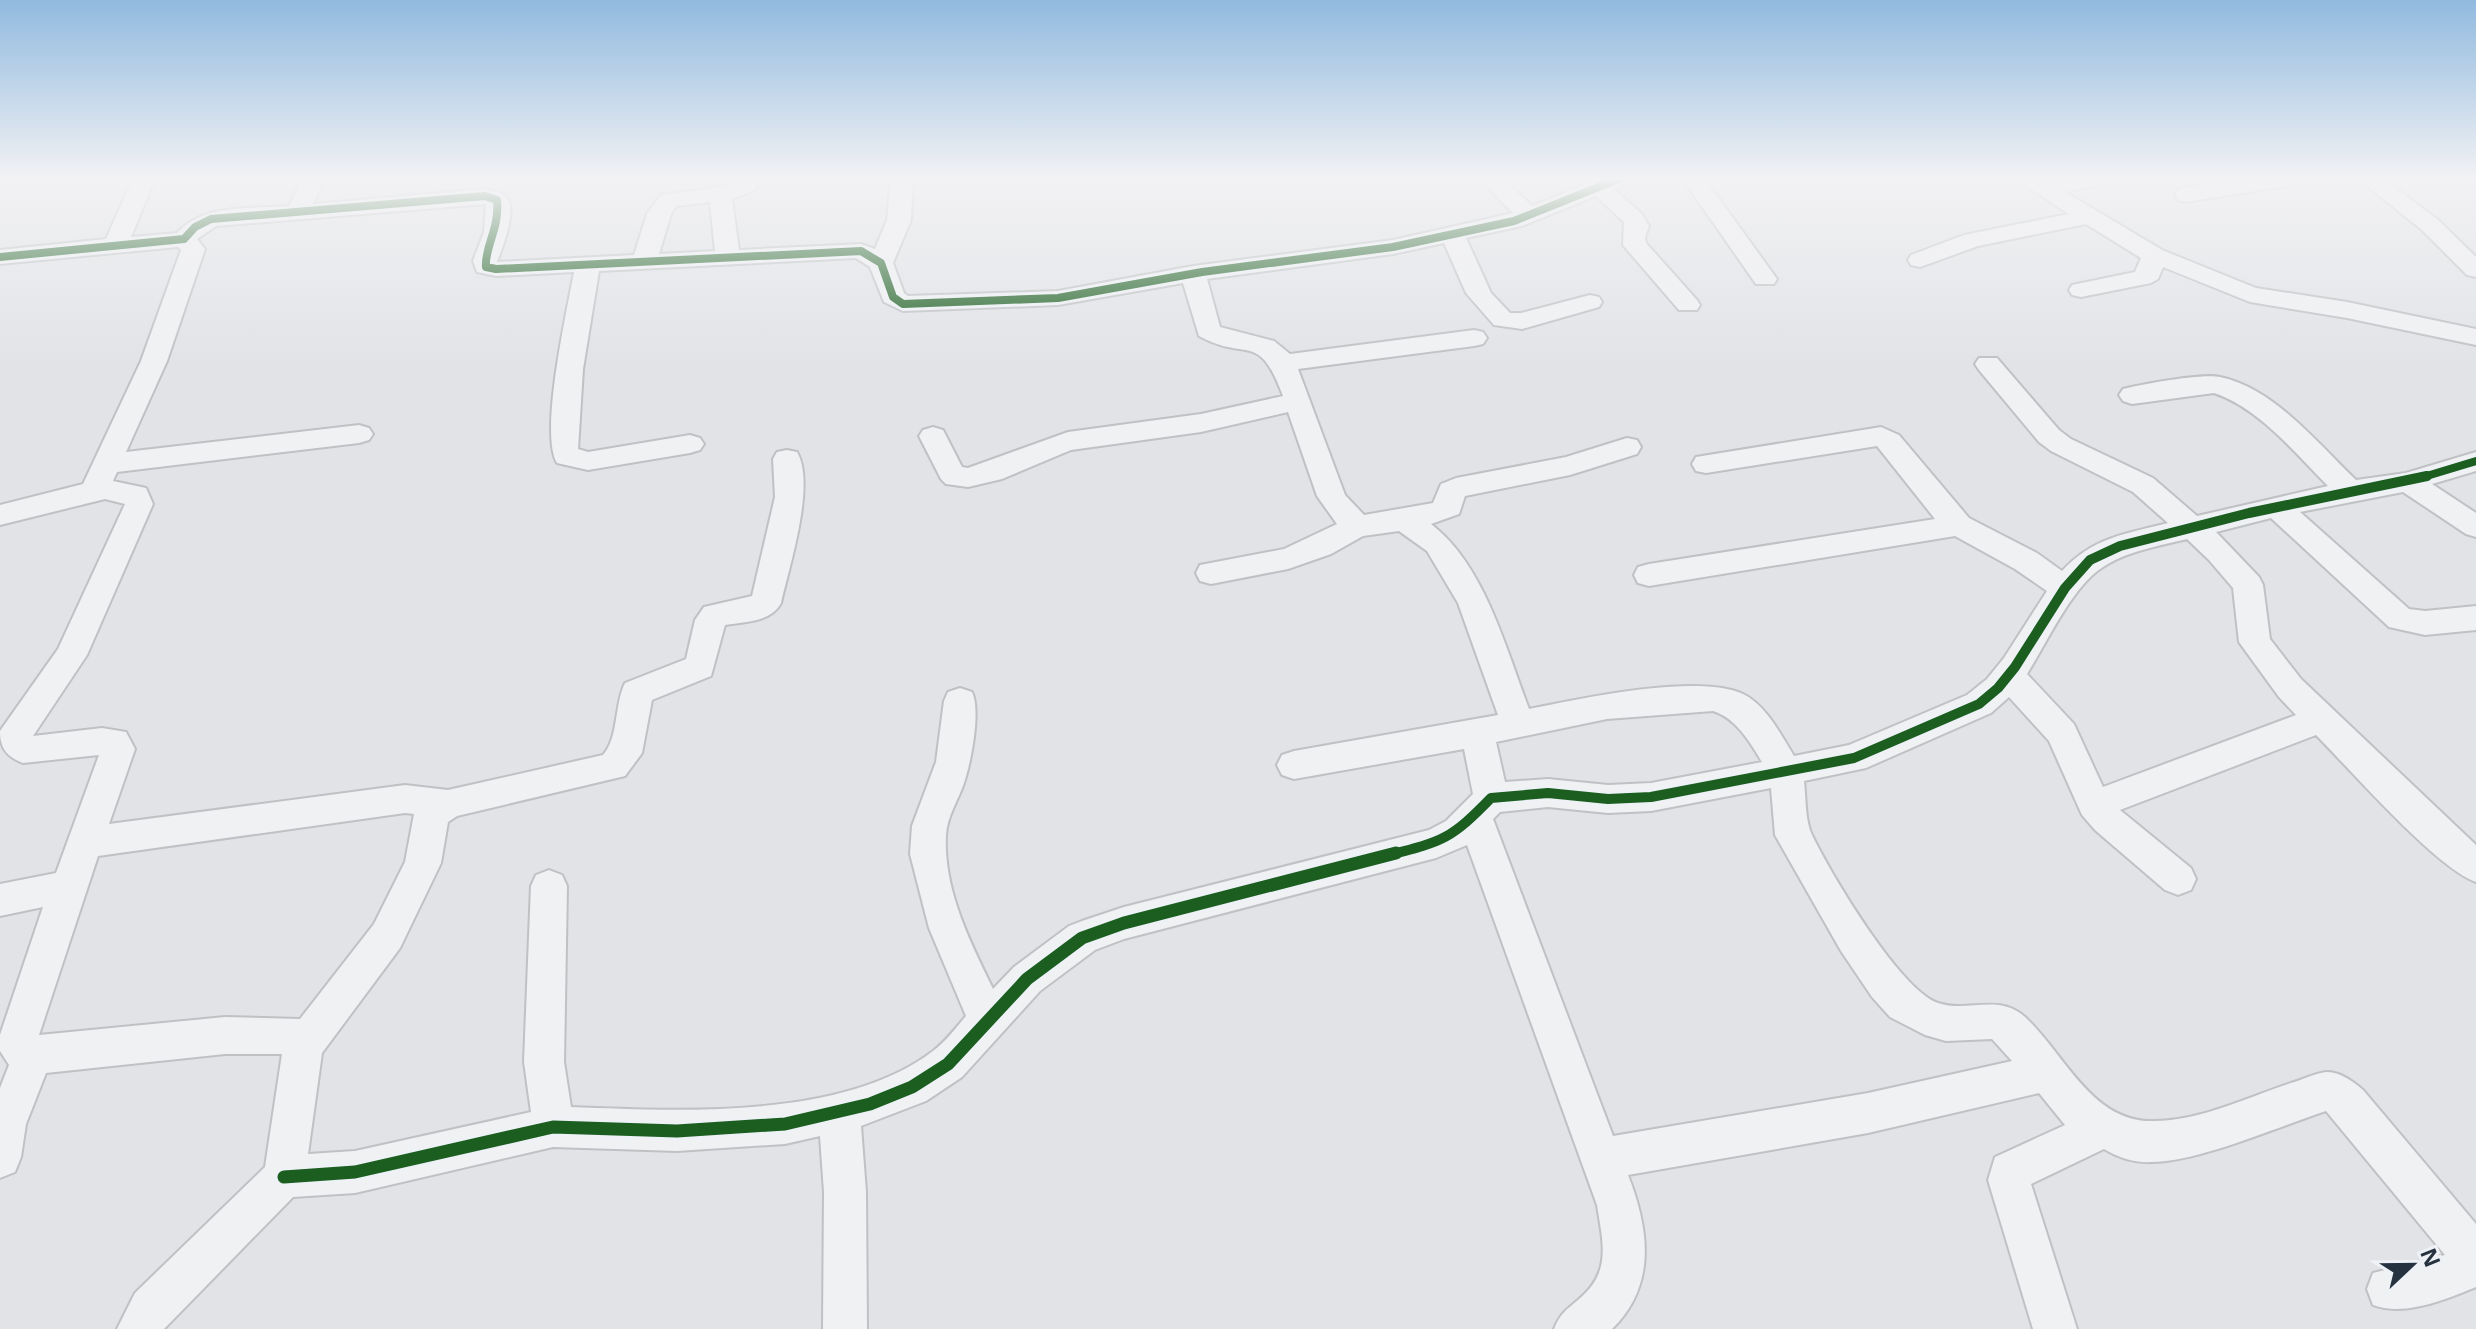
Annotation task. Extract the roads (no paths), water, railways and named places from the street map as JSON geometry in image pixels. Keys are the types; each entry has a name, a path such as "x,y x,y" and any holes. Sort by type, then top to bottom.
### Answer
{"street":[{"path":"116,245 118,240"},
{"path":"0,257 172,240"},
{"path":"105,477 154,361 188,267 193,249 185,240"},
{"path":"494,240 485,261 486,267 496,269 861,251 881,263 893,297 903,304 1058,298 1193,273 1428,240"},
{"path":"644,262 651,240"},
{"path":"725,240 728,257"},
{"path":"881,263 891,240"},
{"path":"1455,240 1477,288 1503,320 1522,321 1590,302"},
{"path":"1634,240 1688,305"},
{"path":"1737,240 1765,279"},
{"path":"1920,260 1972,240"},
{"path":"2128,240 2154,255 2233,288 2271,300 2347,310 2476,337"},
{"path":"2445,240 2476,270"},
{"path":"2081,290 2142,278 2149,274 2154,255"},
{"path":"588,264 570,369 564,448 567,456 588,461 690,444"},
{"path":"1193,273 1208,331 1216,337 1263,345 1273,351 1282,363 1298,401 1319,468 1342,513 1358,525 1371,527 1405,520 1449,507 1451,491 1456,488 1570,466 1627,447"},
{"path":"1282,363 1474,338"},
{"path":"1988,364 2049,436 2061,445 2143,485 2194,527 2248,585 2255,642 2290,688 2424,821 2476,867"},
{"path":"2132,395 2216,384 2228,386 2252,401 2350,491"},
{"path":"933,436 951,472 956,477 966,478 984,475 1023,456 1072,440 1201,423 1298,401"},
{"path":"0,515 105,477 359,434"},
{"path":"1706,464 1881,436 1889,441 1959,525 2026,561 2065,588"},
{"path":"139,1329 151,1309 284,1177 303,1046 387,936 423,863 432,814 448,804 601,769 621,760 637,692 700,667 711,620 715,615 752,610 766,603 789,497 787,459"},
{"path":"284,1177 355,1172 553,1127 677,1131 785,1124 870,1104 912,1087 948,1064 1027,979 1082,938 1124,923 1436,843 1458,832 1482,806 1548,793 1608,799 1651,797 1854,758 1979,704 2008,675 2065,588 2090,560 2110,551 2194,527 2350,491 2408,482 2476,461"},
{"path":"2,1136 17,1043 118,749 114,742 100,741 38,750 23,749 16,741 17,731 71,655 139,504 136,495 105,477"},
{"path":"2408,482 2476,527"},
{"path":"2277,507 2400,619 2425,623 2476,618"},
{"path":"1405,520 1437,544 1473,601 1518,724"},
{"path":"1211,573 1305,555 1324,548 1358,525"},
{"path":"1649,575 1789,555 1959,525"},
{"path":"2008,675 2062,733 2094,805 2107,820 2178,879"},
{"path":"1294,765 1607,706 1713,698 1734,704 1747,715 1786,772 1793,835 1854,939 1886,985 1904,1004 1925,1017 1946,1023 1996,1021 2010,1029 2084,1116 2126,1139 2184,1138 2311,1095 2327,1091 2337,1094 2393,1156 2459,1237 2475,1262 2471,1267 2452,1274 2389,1289"},
{"path":"960,701 953,761 932,814 928,853 954,949 988,1020"},
{"path":"2094,805 2321,719"},
{"path":"1477,732 1482,806 1618,1205 1625,1266 1620,1285 1609,1304 1576,1329"},
{"path":"85,842 391,800 448,804"},
{"path":"0,900 69,886"},
{"path":"549,886 544,1062 553,1127"},
{"path":"17,1043 284,1035 299,1037 303,1046"},
{"path":"1601,1159 1868,1113 2049,1072"},
{"path":"839,1111 845,1192 845,1329"},
{"path":"2055,1329 2009,1180 2010,1172 2103,1129"}]}
